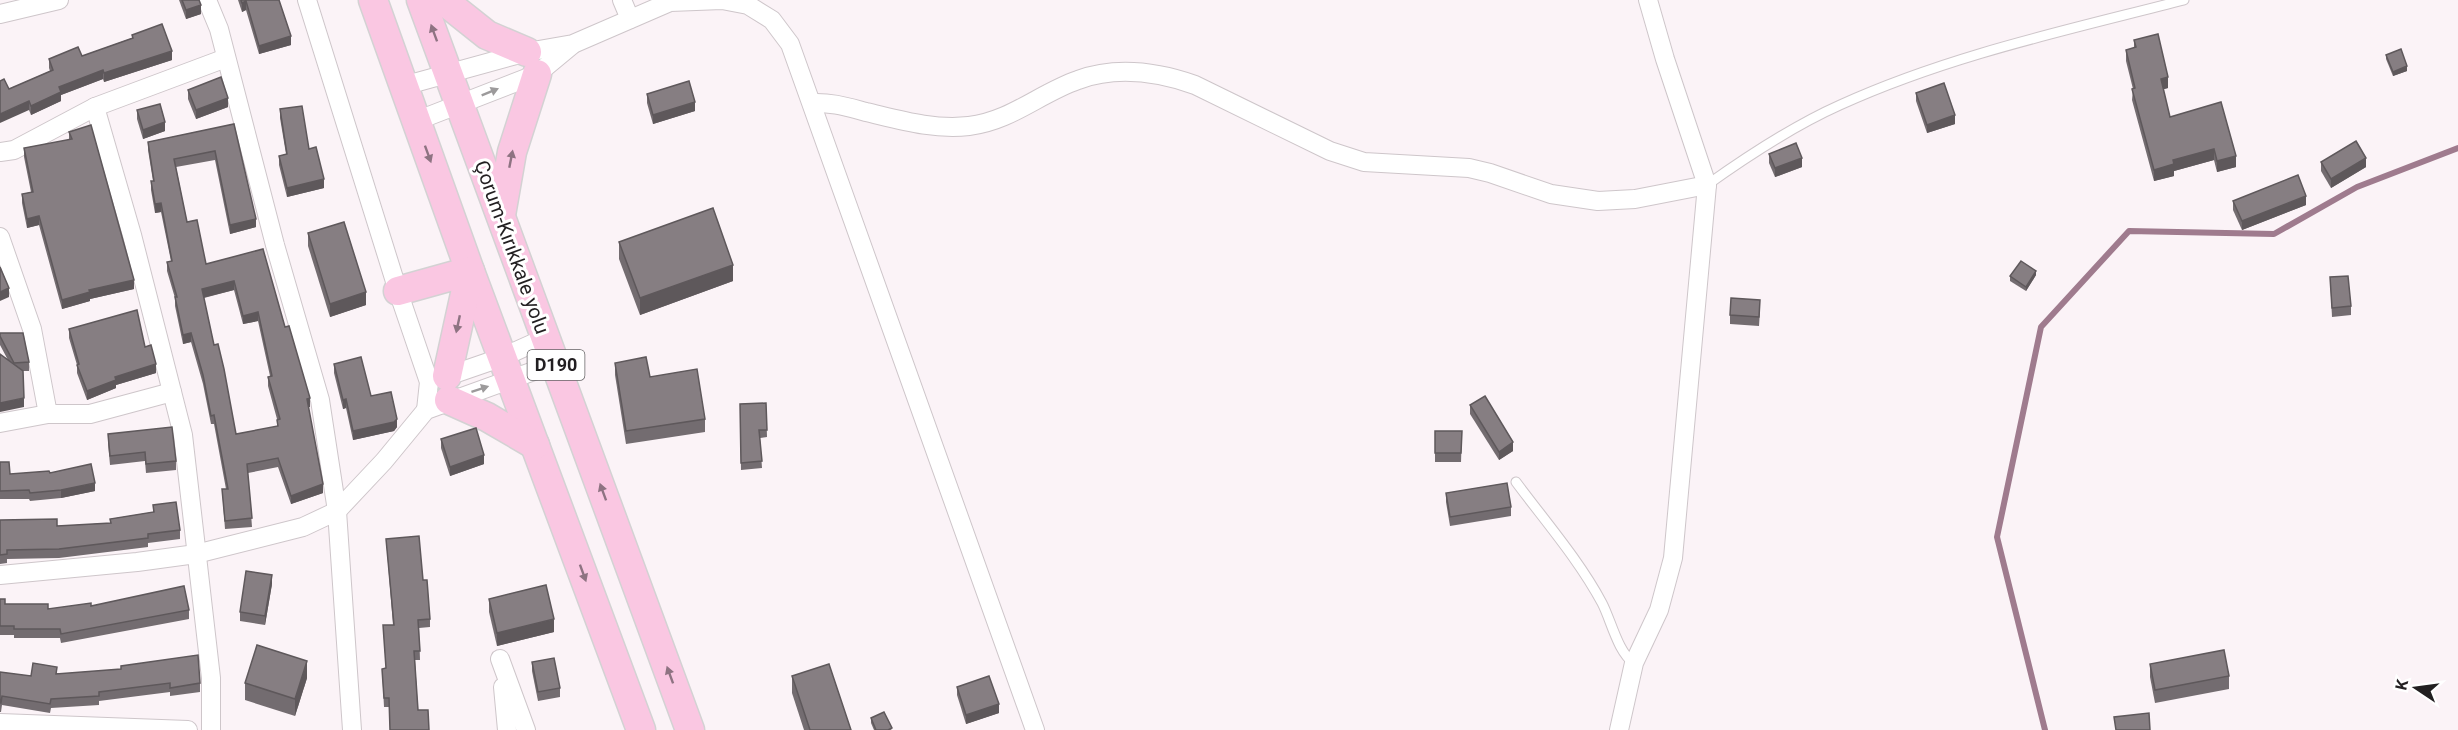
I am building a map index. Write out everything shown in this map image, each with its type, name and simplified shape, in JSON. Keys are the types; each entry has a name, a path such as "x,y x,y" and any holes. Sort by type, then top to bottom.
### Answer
{"highway":[{"name":"D190","path":"373,0 470,271 536,444 640,730"},
{"name":"Çorum-Kırıkkale yolu","path":"421,0 690,730"},
{"path":"443,0 487,35 532,63 500,217"},
{"path":"398,291 470,271"},
{"path":"470,271 438,392 536,444"}],"street":[{"path":"0,14 59,0"},
{"path":"207,0 219,29 275,245 320,400 337,511 352,730"},
{"path":"307,0 398,291 438,392"},
{"path":"622,0 630,20"},
{"path":"416,121 460,105 532,63 670,1 722,0 741,3 760,11 772,20 790,44 812,103 1035,730"},
{"path":"1619,730 1634,663 1659,610 1673,558 1707,184 1665,59 1648,0"},
{"path":"0,152 14,150 95,107 226,58"},
{"path":"403,86 448,73 532,63"},
{"path":"812,103 832,103 925,126 971,126 1016,112 1077,80 1110,73 1144,73 1178,79 1195,85 1330,151 1364,162 1470,168 1551,194 1598,201 1635,199 1707,184"},
{"path":"95,107 132,235 183,435 211,678 211,730"},
{"path":"0,237 32,329 48,414"},
{"path":"507,368 550,351"},
{"path":"0,575 125,564 196,554 303,527 337,511 384,461 438,392 550,351"},
{"path":"0,423 48,414 90,414 172,392"},
{"path":"507,730 500,659 526,730"},
{"path":"0,723 188,730"}],"lane":[{"path":"1707,184 1797,127 1839,105 1882,87 2022,40 2184,0"},
{"path":"1516,482 1590,583 1613,626 1624,655 1634,663"}],"building":[{"path":"182,0 199,0 201,5 186,10"},
{"path":"241,0 279,0 291,36 259,46 246,1 242,3"},
{"path":"162,24 172,51 104,73 103,70 59,87 61,92 31,106 29,101 0,114 0,81 4,79 9,89 53,70 49,59 78,47 82,56 133,38 132,35"},
{"path":"2158,34 2168,77 2161,79 2170,117 2221,102 2236,156 2217,161 2214,149 2173,160 2174,164 2154,170 2132,89 2135,88 2126,50 2136,47 2134,40"},
{"path":"2401,49 2407,66 2393,72 2386,55"},
{"path":"221,77 228,98 196,110 188,90"},
{"path":"689,81 695,102 653,115 647,94"},
{"path":"1944,83 1955,115 1927,125 1916,93"},
{"path":"160,104 165,122 143,130 137,110"},
{"path":"302,106 309,149 316,147 324,179 287,188 279,156 287,154 280,109"},
{"path":"234,124 256,219 230,225 215,151 174,159 187,222 197,220 206,264 263,249 285,327 289,326 310,398 307,399 323,484 291,496 278,458 247,464 252,518 225,521 222,489 228,489 214,415 211,416 203,375 191,333 183,335 175,297 177,297 167,262 172,261 161,203 155,204 148,142","holes":["234,281 243,316 258,312 272,376 268,377 280,419 277,420 278,426 236,434 224,369 218,344 214,345 202,289"]},
{"path":"91,125 134,280 89,290 90,292 62,300 39,216 27,219 22,194 33,192 24,148 72,139 69,132"},
{"path":"2356,141 2366,158 2331,179 2321,162"},
{"path":"1796,143 1802,158 1775,168 1769,154"},
{"path":"2298,175 2306,196 2242,221 2233,201"},
{"path":"713,208 733,265 640,298 619,242"},
{"path":"344,222 366,292 330,304 308,233"},
{"path":"2021,261 2036,271 2026,287 2010,276"},
{"path":"0,267 9,288 0,292"},
{"path":"2348,276 2351,306 2332,308 2330,277"},
{"path":"1731,298 1760,300 1759,317 1730,315"},
{"path":"137,310 145,347 151,345 156,364 115,377 116,380 87,391 77,365 79,364 69,329"},
{"path":"0,333 23,333 29,362 14,363"},
{"path":"0,354 23,371 24,398 0,403"},
{"path":"361,357 371,396 391,392 397,419 394,422 353,431 346,399 343,400 334,364"},
{"path":"646,357 650,377 697,369 705,419 626,431 615,363"},
{"path":"1485,396 1513,442 1499,452 1470,405"},
{"path":"766,403 767,430 759,430 762,461 741,463 740,404"},
{"path":"172,427 176,461 146,464 145,452 110,456 108,434"},
{"path":"476,428 484,455 450,467 441,439"},
{"path":"1435,431 1462,431 1461,453 1435,453"},
{"path":"0,462 9,462 10,474 49,471 50,473 91,464 95,483 30,493 29,490 0,491"},
{"path":"1507,483 1511,507 1450,517 1446,493"},
{"path":"176,502 180,530 148,534 148,538 59,549 7,550 7,554 0,555 0,520 57,519 57,526 111,523 110,519 154,512 153,505"},
{"path":"419,536 423,580 427,580 430,619 418,620 420,651 414,651 418,710 428,710 429,730 390,730 389,698 384,698 382,669 386,668 383,625 394,625 386,539"},
{"path":"246,571 272,575 265,616 240,612"},
{"path":"546,585 554,619 497,633 489,599"},
{"path":"184,586 189,610 61,634 60,629 14,629 14,626 0,626 0,599 5,599 5,604 48,604 48,609 91,603 91,606"},
{"path":"257,645 307,661 295,699 245,683"},
{"path":"2224,650 2229,676 2155,690 2150,664"},
{"path":"198,655 200,683 170,688 170,683 99,692 99,696 51,699 50,704 2,696 0,703 0,672 31,676 33,663 57,667 56,674 121,669 121,666"},
{"path":"554,658 560,688 538,692 532,662"},
{"path":"829,664 851,730 810,730 792,676"},
{"path":"989,676 999,704 966,715 957,687"},
{"path":"884,712 892,728 876,730 871,718"},
{"path":"2149,713 2150,730 2116,730 2114,717"}],"waterway":[{"path":"2045,730 1997,537 2041,327 2129,231 2274,234 2357,187 2458,148"}]}
